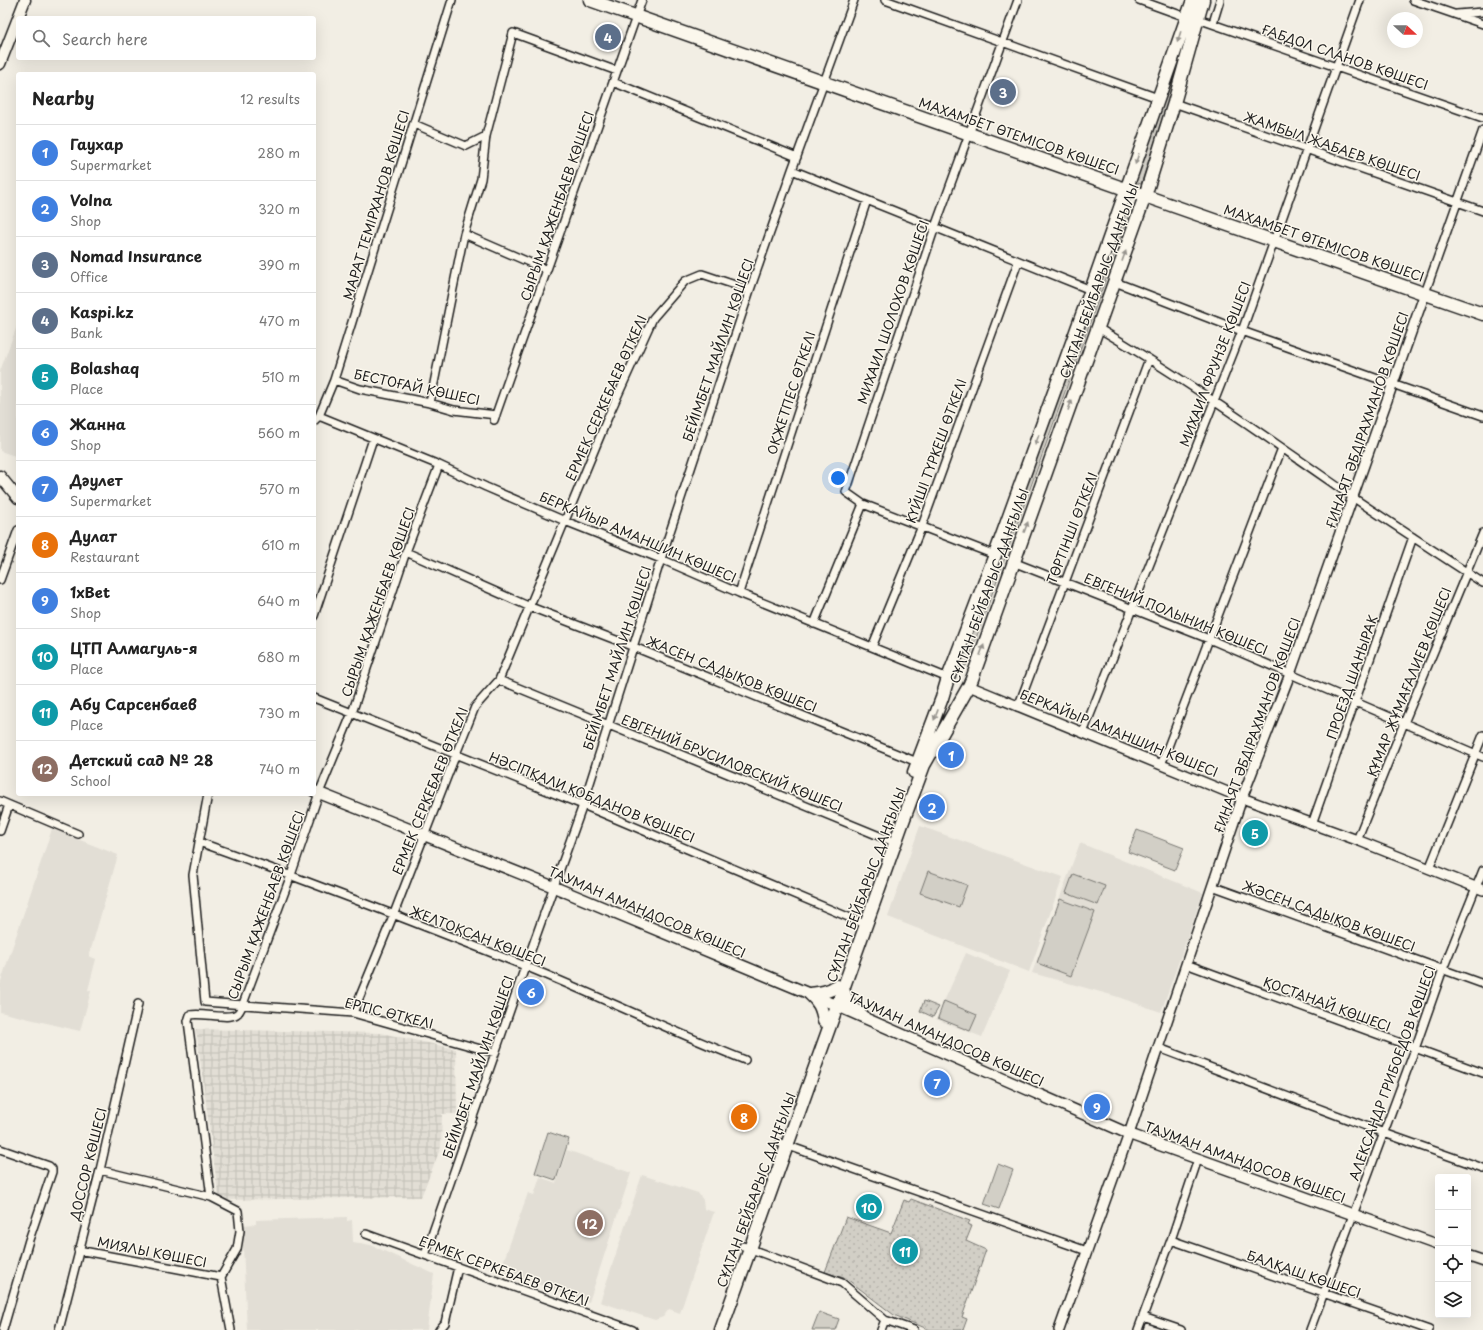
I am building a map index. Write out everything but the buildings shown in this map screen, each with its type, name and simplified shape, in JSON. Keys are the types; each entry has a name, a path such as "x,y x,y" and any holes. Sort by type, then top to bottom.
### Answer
{"main road":[{"path":"19,16 25,0"},
{"name":"МАХАМБЕТ ӨТЕМІСОВ КӨШЕСІ","path":"590,0 1483,314"},
{"name":"СҰЛТАН БЕЙБАРЫС ДАҢҒЫЛЫ","path":"840,987 860,922 889,840 995,555 1091,290 1193,0"},
{"name":"СҰЛТАН БЕЙБАРЫС ДАҢҒЫЛЫ","path":"713,1330 746,1247 827,1022 924,765 969,686 1145,196 1174,103 1203,0"},
{"path":"0,64 16,23"},
{"path":"1,479 16,496"},
{"path":"942,698 950,704 959,704"},
{"name":"ТАУМАН АМАНДОСОВ КӨШЕСІ","path":"317,792 423,836 554,887 863,1016 1129,1134 1435,1244"},
{"path":"810,994 821,993 840,987 850,1006 863,1016"},
{"path":"810,994 818,1002 827,1022 847,1015 863,1016"},
{"name":"СҰЛТАН БЕЙБАРЫС ДАҢҒЫЛЫ","path":"721,1330 746,1247"},
{"path":"1471,1257 1483,1261"}],"street":[{"name":"МАРАТ ТЕМІРХАНОВ КӨШЕСІ","path":"317,419 334,380 452,0"},
{"name":"СЫРЫМ ҚАЖЕНБАЕВ КӨШЕСІ","path":"495,417 642,0"},
{"name":"БЕЙІМБЕТ МАЙЛИН КӨШЕСІ","path":"425,1255 583,805 661,559 750,290 854,0"},
{"path":"885,0 1158,98"},
{"name":"МИХАИЛ ШОЛОХОВ КӨШЕСІ","path":"863,504 846,492 935,227 1018,0"},
{"path":"1139,0 1186,17"},
{"path":"1212,23 1220,0"},
{"name":"МИХАИЛ ФРУНЗЕ КӨШЕСІ","path":"1083,733 1242,330 1360,0"},
{"path":"1413,0 1429,3 1453,14 1483,24"},
{"path":"1453,14 1483,12"},
{"name":"ҒАБДОЛ СЛАНОВ КӨШЕСІ","path":"1198,19 1483,118"},
{"path":"430,403 464,234 481,179 486,136 513,33 617,71"},
{"path":"613,82 797,157"},
{"name":"ЖАМБЫЛ ЖАБАЕВ КӨШЕСІ","path":"1174,103 1483,211"},
{"path":"414,124 466,146 486,136"},
{"name":"ҒИНАЯТ ӘБДІРАХМАНОВ КӨШЕСІ","path":"1059,1330 1129,1134 1242,798 1290,674 1354,497 1483,130"},
{"path":"792,170 1018,262 1091,290"},
{"name":"ОҚЖЕТПЕС ӨТКЕЛІ","path":"739,593 867,200"},
{"path":"464,234 547,270"},
{"name":"КҮЙШІ ТҮРКЕШ ӨТКЕЛІ","path":"872,647 922,526 1018,262"},
{"name":"ЕРМЕК СЕРКЕБАЕВ ӨТКЕЛІ","path":"353,1013 476,707 499,680 528,606 608,417 653,318 685,281 702,274 750,290"},
{"path":"1115,282 1242,330 1483,416"},
{"path":"1098,328 1214,401 1483,583"},
{"name":"ТӨРТІНШІ ӨТКЕЛІ","path":"1018,707 1149,359"},
{"name":"БЕСТОҒАЙ КӨШЕСІ","path":"334,380 360,388 430,403 454,410 495,417"},
{"name":"БЕРКАЙЫР АМАНШИН КӨШЕСІ","path":"317,419 373,438 439,465 565,521 661,559 739,593 948,678"},
{"path":"316,610 373,438"},
{"path":"1161,765 1282,448"},
{"name":"СЫРЫМ ҚАЖЕНБАЕВ КӨШЕСІ","path":"317,792 352,713 406,552 439,465"},
{"path":"814,624 863,504 995,555"},
{"name":"ҚҰМАР ЖҰМАҒАЛИЕВ КӨШЕСІ","path":"1357,840 1483,533"},
{"path":"0,580 16,536"},
{"name":"ПРОЕЗД ШАНЫРАК","path":"1312,824 1414,537"},
{"name":"ЖАСЕН САДЫҚОВ КӨШЕСІ","path":"406,552 528,606 634,647 917,762"},
{"name":"ЕВГЕНИЙ ПОЛЫНИН КӨШЕСІ","path":"1013,562 1209,638 1483,758"},
{"name":"ЕВГЕНИЙ БРУСИЛОВСКИЙ КӨШЕСІ","path":"499,680 889,840"},
{"name":"БЕРКАЙЫР АМАНШИН КӨШЕСІ","path":"969,686 1242,798 1357,840 1479,889"},
{"name":"НӘСІПҚАЛИ ҚОБДАНОВ КӨШЕСІ","path":"316,699 583,805 860,922"},
{"path":"1429,869 1483,735"},
{"path":"199,842 208,796"},
{"name":"СЫРЫМ ҚАЖЕНБАЕВ КӨШЕСІ","path":"211,1196 188,1021 190,1016 196,1014 231,1017 238,1013 243,1004 291,875 316,796"},
{"path":"0,801 78,834"},
{"path":"0,830 9,805"},
{"name":"ЖЕЛТОҚСАН КӨШЕСІ","path":"199,842 291,875 525,967 698,1042 745,1060"},
{"name":"ЕРТІС ӨТКЕЛІ","path":"199,842 193,875 204,1002 353,1013 495,1053"},
{"name":"АЛЕКСАНДР ГРИБОЕДОВ КӨШЕСІ","path":"1310,1330 1415,1049 1443,969 1479,889 1483,870"},
{"name":"ЖӘСЕН САДЫҚОВ КӨШЕСІ","path":"1212,886 1483,984"},
{"name":"ҚОСТАНАЙ КӨШЕСІ","path":"1186,964 1483,1074"},
{"name":"ДОССОР КӨШЕСІ","path":"59,1330 78,1250 100,1170 138,1004"},
{"path":"1158,1048 1384,1133 1483,1168"},
{"path":"783,1144 1086,1251"},
{"path":"0,1149 49,1166 52,1169 29,1240 3,1330"},
{"path":"1138,1330 1171,1240 1198,1159"},
{"path":"100,1170 211,1196 238,1211 240,1220 237,1249 221,1277 231,1330"},
{"name":"ЕРМЕК СЕРКЕБАЕВ ӨТКЕЛІ","path":"366,1234 633,1330"},
{"name":"БАЛҚАШ КӨШЕСІ","path":"1171,1240 1429,1330"},
{"path":"746,1247 842,1283 885,1320 914,1330"},
{"name":"МИЯЛЫ КӨШЕСІ","path":"78,1250 221,1277"},
{"path":"439,1330 445,1323 458,1267"},
{"path":"1143,1317 1181,1330"},
{"path":"882,1330 885,1320"}],"shaded area":[{"path":"1174,64 1180,66 1141,184 1134,182"},
{"path":"1125,204 1132,206 966,666 960,664"},
{"path":"16,328 16,456 0,451 0,371"},
{"path":"920,826 1063,877 1029,972 888,917"},
{"path":"52,829 118,855 89,956 96,959 88,990 91,991 80,1031 0,1012 0,984"},
{"path":"1137,830 1184,848 1175,870 1128,852"},
{"path":"1080,843 1203,893 1161,1012 1115,996 1032,973"},
{"path":"928,871 967,885 959,907 920,893"},
{"path":"1073,874 1105,886 1098,905 1066,893"},
{"path":"1060,899 1095,912 1071,976 1037,963"},
{"path":"966,953 1010,971 982,1037 936,1019"},
{"path":"924,1001 939,1007 933,1017 920,1011"},
{"path":"944,1001 977,1015 970,1031 938,1018"},
{"path":"196,1029 381,1033 456,1049 457,1114 442,1114 441,1147 421,1197 219,1200"},
{"path":"548,1132 569,1139 556,1180 535,1173"},
{"path":"567,1150 631,1173 589,1302 500,1271 528,1193 534,1195 540,1177 556,1183"},
{"path":"998,1164 1013,1170 999,1209 984,1204"},
{"path":"642,1175 698,1193 703,1200 704,1209 714,1212 680,1313 669,1309 663,1317 655,1320 600,1302"},
{"path":"911,1199 970,1221 968,1224 972,1226 966,1241 986,1250 962,1317 967,1319 963,1330 930,1330 894,1315 847,1279 825,1272 846,1217 891,1233 904,1200 909,1202"},
{"path":"347,1217 347,1221 352,1220 353,1242 371,1245 434,1274 427,1330 247,1330 242,1225 256,1224 256,1220"},
{"path":"819,1312 839,1319 835,1330 812,1330"}],"place":[{"name":"Kaspi.kz","path":"608,37"},
{"name":"Nomad Insurance","path":"1003,92"},
{"name":"Гаухар","path":"951,755"},
{"name":"Volna","path":"932,807"},
{"name":"Bolashaq","path":"1255,833"},
{"name":"Жанна","path":"531,992"},
{"name":"Дәулет","path":"937,1083"},
{"name":"1xBet","path":"1097,1107"},
{"name":"Дулат","path":"744,1117"},
{"name":"ЦТП Алмагуль-я","path":"869,1207"},
{"name":"Детский сад № 28","path":"590,1223"},
{"name":"Абу Сарсенбаев","path":"905,1251"}]}
